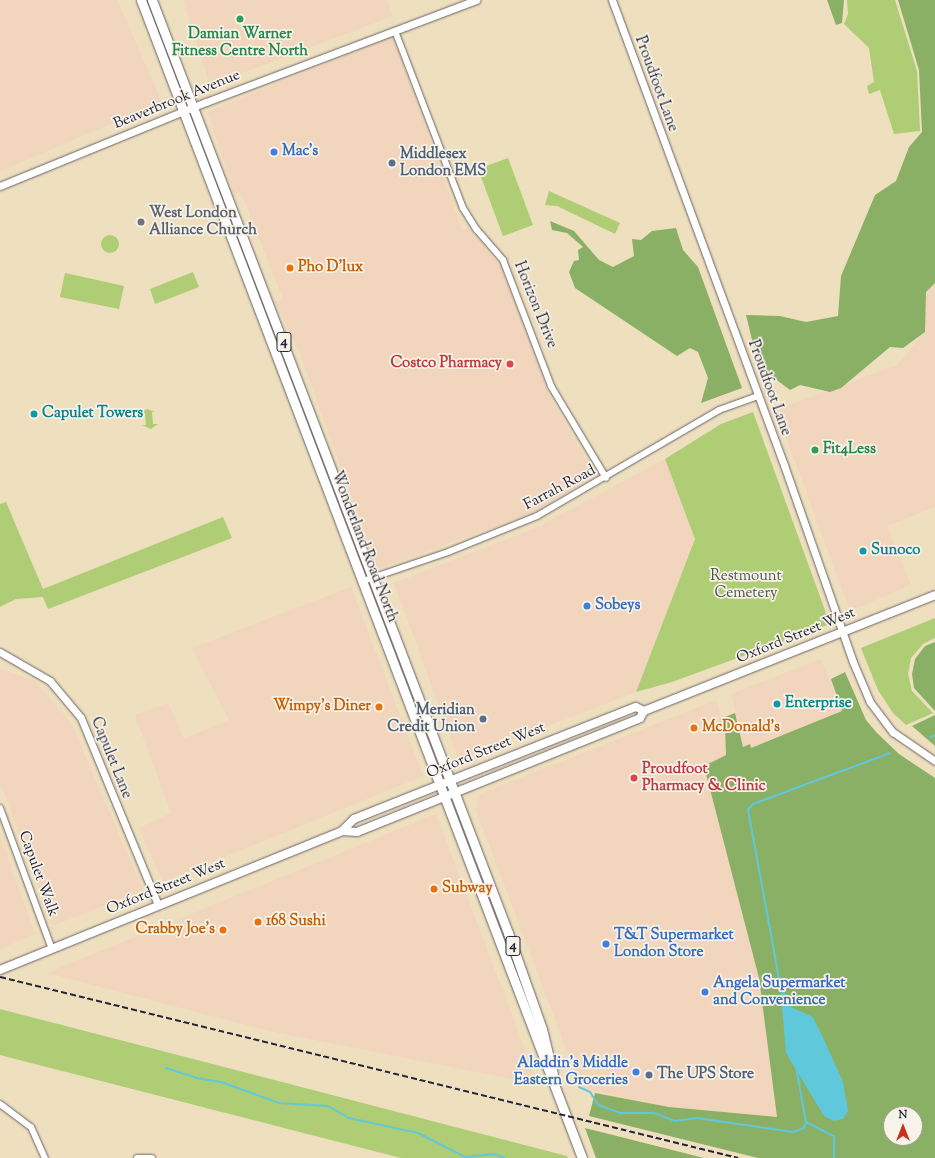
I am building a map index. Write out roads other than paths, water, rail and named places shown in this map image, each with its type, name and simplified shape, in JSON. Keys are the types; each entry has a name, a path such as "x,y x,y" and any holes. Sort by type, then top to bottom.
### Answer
{"main road":[{"name":"Wonderland Road North","path":"141,0 363,581 437,785 582,1158"},
{"name":"Wonderland Road North","path":"152,0 455,792 542,1029 561,1104"},
{"name":"Oxford Street West","path":"342,831 357,832 640,718 644,711 935,595"},
{"name":"Oxford Street West","path":"0,970 342,831 354,819 437,785 636,707 644,711"}],"street":[{"name":"Beaverbrook Avenue","path":"0,186 183,111 476,0"},
{"name":"Proudfoot Lane","path":"612,0 870,702 893,732 935,761"},
{"name":"Horizon Drive","path":"395,31 463,208 477,230 503,260 551,386 606,478"},
{"name":"Farrah Road","path":"363,581 537,516 606,478 719,410 758,396"},
{"name":"Capulet Lane","path":"0,652 50,682 82,718 158,906"},
{"name":"Capulet Walk","path":"0,808 52,949"},
{"path":"0,1104 31,1127 45,1158"},
{"path":"137,1158 152,1158"}],"water":[{"path":"780,982 791,1007 813,1017 824,1040 843,1082 848,1111 843,1119 834,1121 824,1116 786,1053"}],"waterway":[{"path":"931,737 935,735"},
{"path":"780,984 748,810 753,804 890,753"},
{"path":"579,1087 590,1092 598,1105 620,1113 654,1113 675,1121 697,1118 793,1132 804,1128 806,1122 796,1067"},
{"path":"166,1068 196,1078 221,1082 279,1103 328,1106 349,1118 418,1133 465,1157 494,1154 505,1158"},
{"path":"806,1122 834,1136 834,1158"}],"railway":[{"path":"0,977 738,1158"}],"place":[{"name":"Damian Warner Fitness Centre North","path":"240,19"},
{"name":"Mac's","path":"274,152"},
{"name":"Middlesex London EMS","path":"392,163"},
{"name":"West London Alliance Church","path":"141,222"},
{"name":"Pho D'lux","path":"290,268"},
{"name":"Costco Pharmacy","path":"510,364"},
{"name":"Capulet Towers","path":"34,414"},
{"name":"Fit4Less","path":"815,450"},
{"name":"Sunoco","path":"863,551"},
{"name":"Sobeys","path":"587,606"},
{"name":"Enterprise","path":"777,704"},
{"name":"Wimpy's Diner","path":"379,707"},
{"name":"Meridian Credit Union","path":"483,719"},
{"name":"McDonald's","path":"694,728"},
{"name":"Proudfoot Pharmacy & Clinic","path":"634,778"},
{"name":"Subway","path":"434,889"},
{"name":"168 Sushi","path":"258,922"},
{"name":"Crabby Joe's","path":"223,930"},
{"name":"T&T Supermarket London Store","path":"606,944"},
{"name":"Angela Supermarket and Convenience","path":"705,992"},
{"name":"Aladdin's Middle Eastern Groceries","path":"636,1072"},
{"name":"The UPS Store","path":"649,1075"}],"park label":[{"name":"Restmount Cemetery","path":"746,584"}]}
